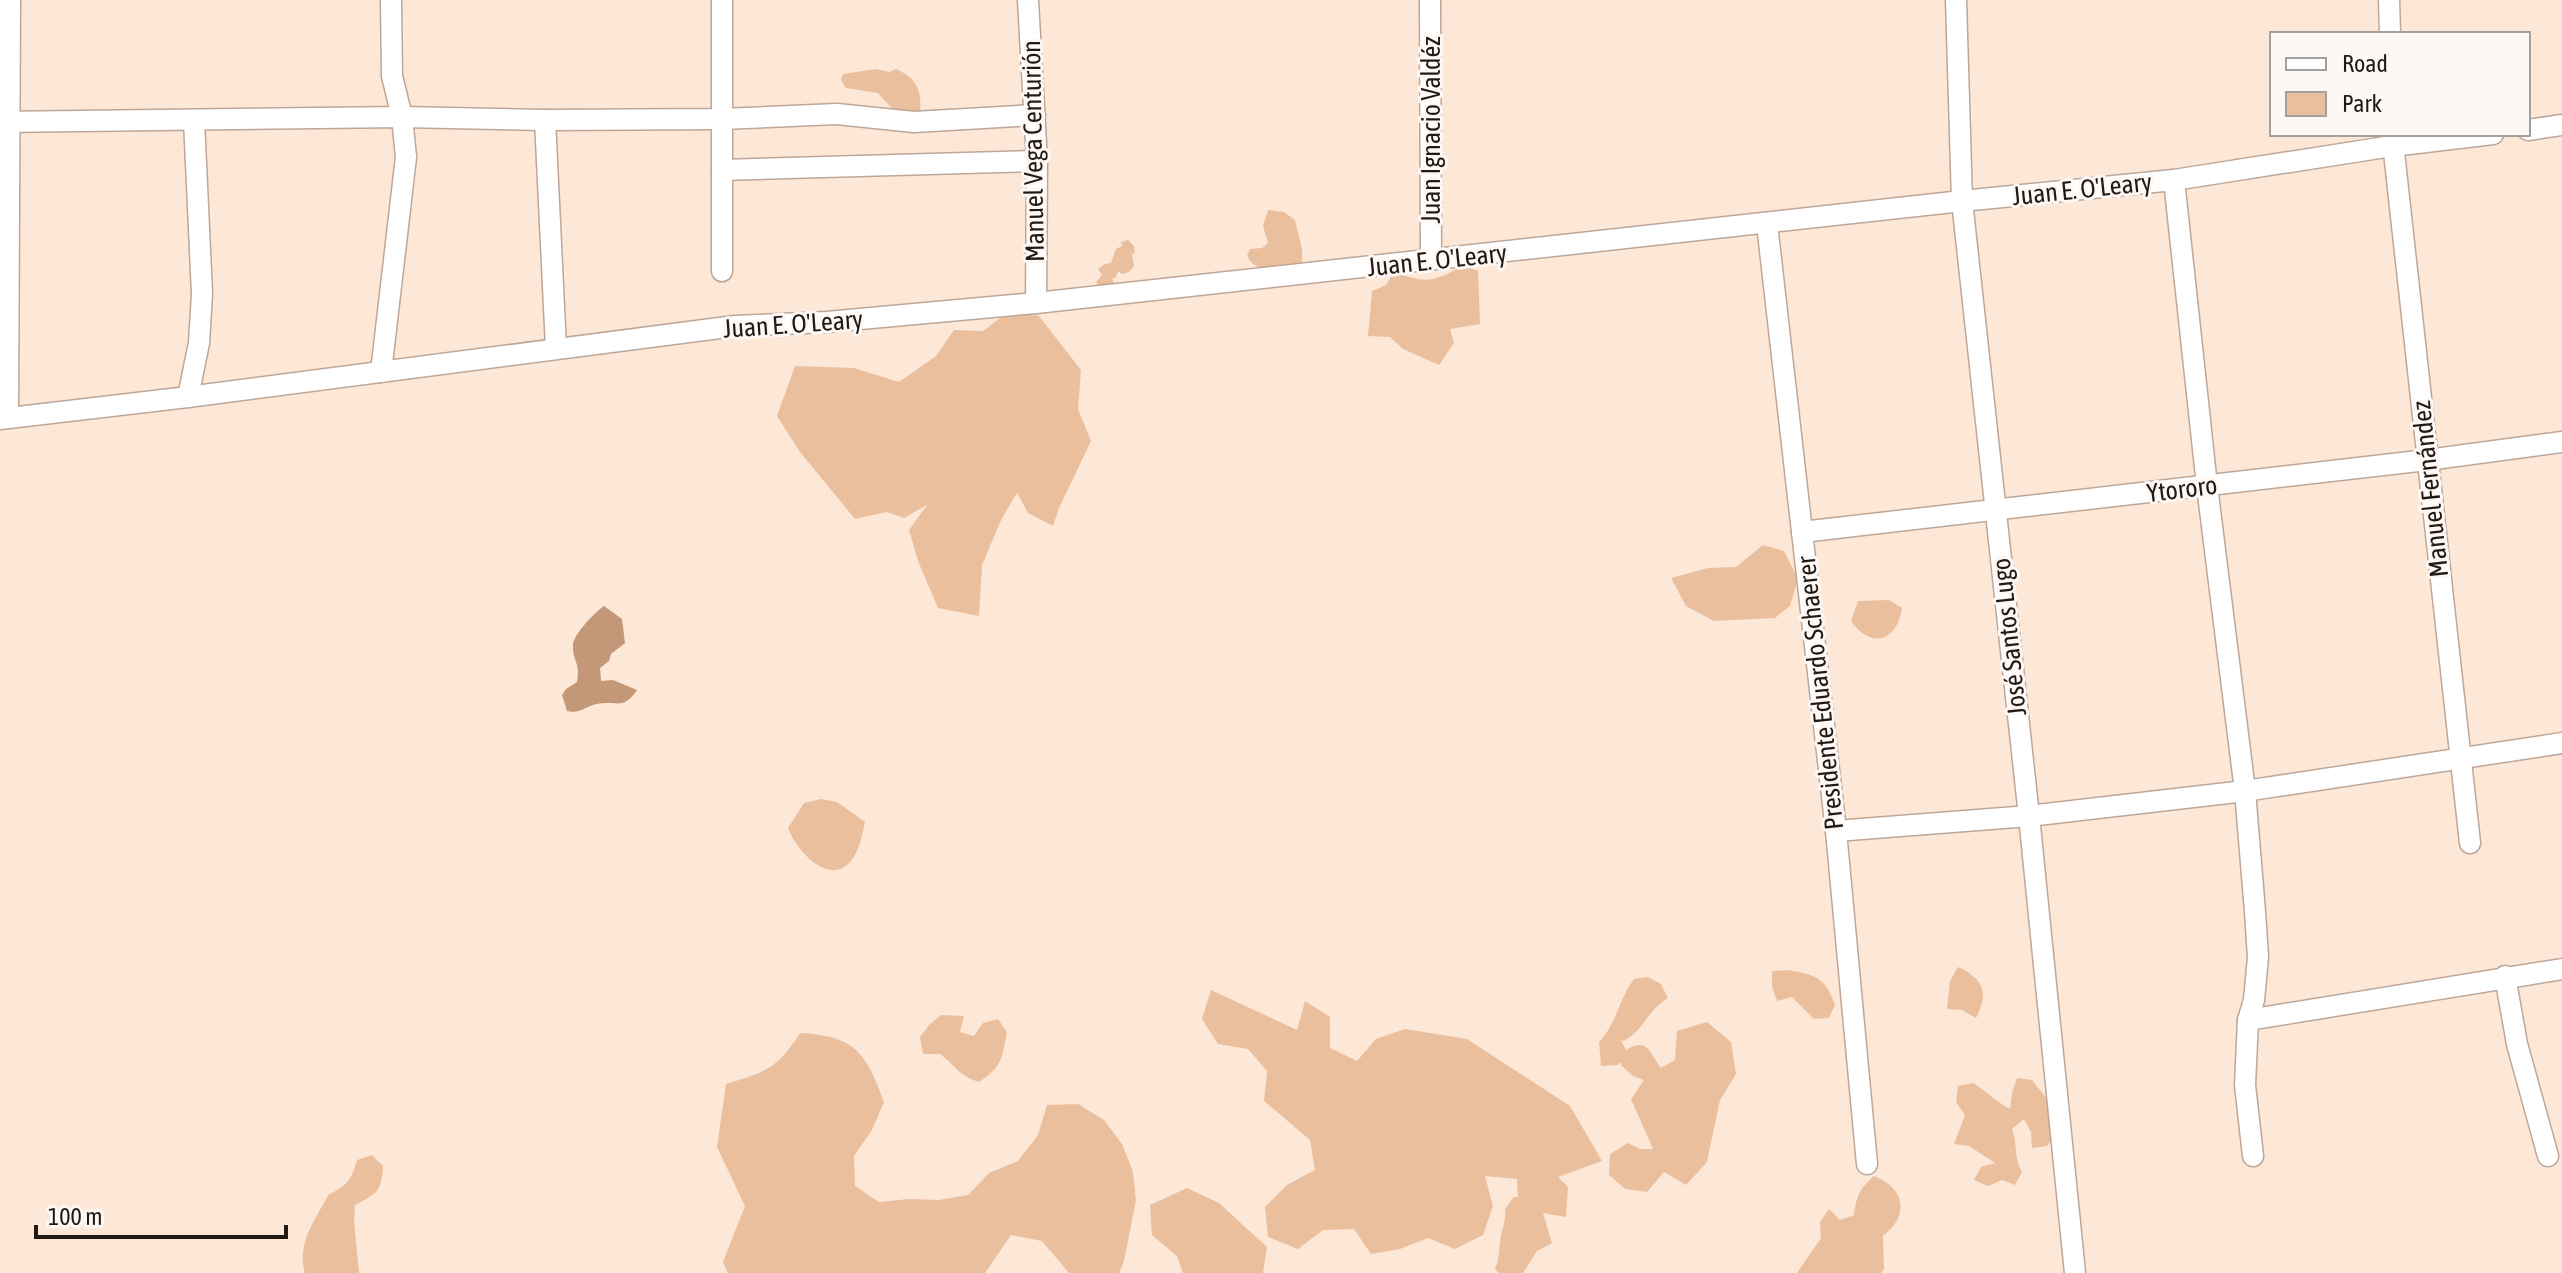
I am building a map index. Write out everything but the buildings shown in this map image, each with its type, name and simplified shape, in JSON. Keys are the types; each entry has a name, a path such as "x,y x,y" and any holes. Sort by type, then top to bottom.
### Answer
{"street":[{"path":"4,419 5,122 10,0"},
{"path":"381,372 406,157 402,117 392,76 391,0"},
{"path":"722,0 722,271"},
{"name":"Manuel Vega Centurión","path":"1028,0 1037,161 1036,303"},
{"name":"Juan Ignacio Valdéz","path":"1430,0 1431,260"},
{"name":"José Santos Lugo","path":"1956,0 1962,201 2075,1273"},
{"path":"2389,0 2390,32"},
{"path":"5,122 402,117 722,119 837,114 914,122 1035,115"},
{"path":"188,397 199,343 202,294 194,120"},
{"path":"545,120 556,348"},
{"path":"2530,130 2562,125"},
{"name":"Juan E. O'Leary","path":"4,419 735,326 827,322 1036,303 2174,180 2392,140 2459,136"},
{"name":"Manuel Fernández","path":"2392,140 2470,843"},
{"path":"722,170 1037,161"},
{"path":"2174,180 2207,486 2245,791 2258,957 2254,1000 2248,1020 2245,1085 2253,1156"},
{"name":"Presidente Eduardo Schaerer","path":"1767,224 1836,831 1867,1164"},
{"name":"Ytororo","path":"1802,532 2562,442"},
{"path":"1836,831 2029,816 2245,791 2562,743"},
{"path":"2248,1020 2562,969"},
{"path":"2505,976 2517,1044 2548,1156"}],"green space":[{"path":"876,69 889,72 896,69 910,77 919,94 920,116 895,112 878,93 846,88 841,80 843,74"},
{"path":"1268,210 1284,212 1295,220 1302,264 1264,269 1252,263 1247,256 1250,249 1262,248 1268,243 1263,226"},
{"path":"1128,240 1134,246 1134,266 1129,272 1122,274 1118,271 1112,279 1116,287 1099,287 1096,282 1102,275 1098,269 1111,263 1116,249 1122,246 1121,242"},
{"path":"1464,265 1478,271 1480,324 1450,329 1454,343 1439,365 1403,349 1390,337 1368,336 1372,291 1386,285 1394,272 1423,280 1445,275"},
{"path":"1008,312 1039,316 1081,370 1078,409 1091,441 1053,526 1028,513 1017,493 1002,518 982,565 979,616 938,608 909,530 927,505 904,518 887,512 855,519 800,452 777,416 795,366 854,368 899,382 936,356 954,330 983,331"},
{"path":"1763,545 1784,551 1798,579 1790,606 1775,618 1714,621 1686,606 1671,578 1708,568 1736,567"},
{"path":"1889,600 1902,608 1895,628 1882,638 1867,636 1851,621 1858,601"},
{"path":"821,799 837,802 865,822 855,854 840,869 831,870 813,862 797,845 788,828 804,803"},
{"path":"1958,967 1974,977 1982,988 1982,1001 1976,1018 1962,1010 1947,1009 1950,981"},
{"path":"1788,970 1813,976 1823,983 1835,1005 1829,1018 1814,1019 1792,997 1777,1001 1772,987 1772,971"},
{"path":"1648,977 1661,984 1668,998 1655,1008 1637,1031 1621,1040 1626,1050 1639,1045 1648,1048 1661,1068 1675,1060 1677,1031 1707,1022 1731,1042 1736,1074 1720,1100 1707,1162 1686,1185 1664,1172 1647,1192 1625,1189 1609,1175 1610,1154 1628,1143 1640,1149 1653,1149 1631,1099 1644,1080 1633,1076 1621,1062 1601,1066 1599,1042 1610,1028 1634,979"},
{"path":"1211,990 1297,1030 1305,1001 1330,1017 1330,1048 1357,1061 1376,1039 1405,1029 1467,1039 1570,1106 1602,1161 1558,1177 1568,1187 1566,1217 1543,1213 1552,1243 1537,1251 1523,1273 1499,1273 1495,1269 1505,1209 1514,1197 1518,1197 1517,1179 1485,1176 1493,1206 1483,1235 1455,1249 1428,1238 1400,1249 1371,1254 1354,1229 1323,1230 1298,1249 1268,1237 1265,1207 1287,1185 1315,1170 1310,1140 1264,1101 1267,1071 1248,1049 1218,1044 1202,1019"},
{"path":"941,1015 964,1016 960,1032 974,1036 983,1023 998,1019 1007,1032 1000,1061 979,1082 962,1074 940,1054 923,1054 920,1037"},
{"path":"800,1033 846,1043 856,1050 871,1071 884,1102 872,1130 854,1156 855,1186 879,1202 939,1200 968,1195 989,1173 1018,1161 1038,1135 1047,1105 1078,1104 1104,1120 1122,1144 1133,1172 1136,1200 1119,1273 1069,1273 1042,1241 1011,1235 985,1273 728,1273 723,1262 745,1206 717,1147 726,1084 769,1068"},
{"path":"2017,1078 2032,1080 2051,1104 2057,1133 2047,1146 2032,1148 2031,1132 2024,1119 2012,1129 2022,1172 2015,1185 2002,1180 1988,1186 1974,1180 1981,1167 1995,1163 1969,1146 1954,1144 1965,1115 1956,1102 1958,1086 1973,1083 2010,1109"},
{"path":"372,1155 383,1166 379,1187 355,1205 359,1273 305,1273 305,1242 318,1212 329,1194 348,1181 357,1160"},
{"path":"1874,1176 1892,1187 1900,1203 1897,1219 1883,1236 1884,1269 1881,1273 1797,1273 1821,1238 1820,1222 1829,1209 1840,1220 1854,1215 1860,1193"},
{"path":"1187,1188 1219,1203 1267,1247 1263,1273 1183,1273 1177,1256 1152,1235 1150,1205"}],"shaded area":[{"path":"604,606 622,619 625,643 600,668 601,681 613,680 637,690 623,703 597,704 579,711 567,711 562,695 577,682 578,676 574,641 585,624"}]}
